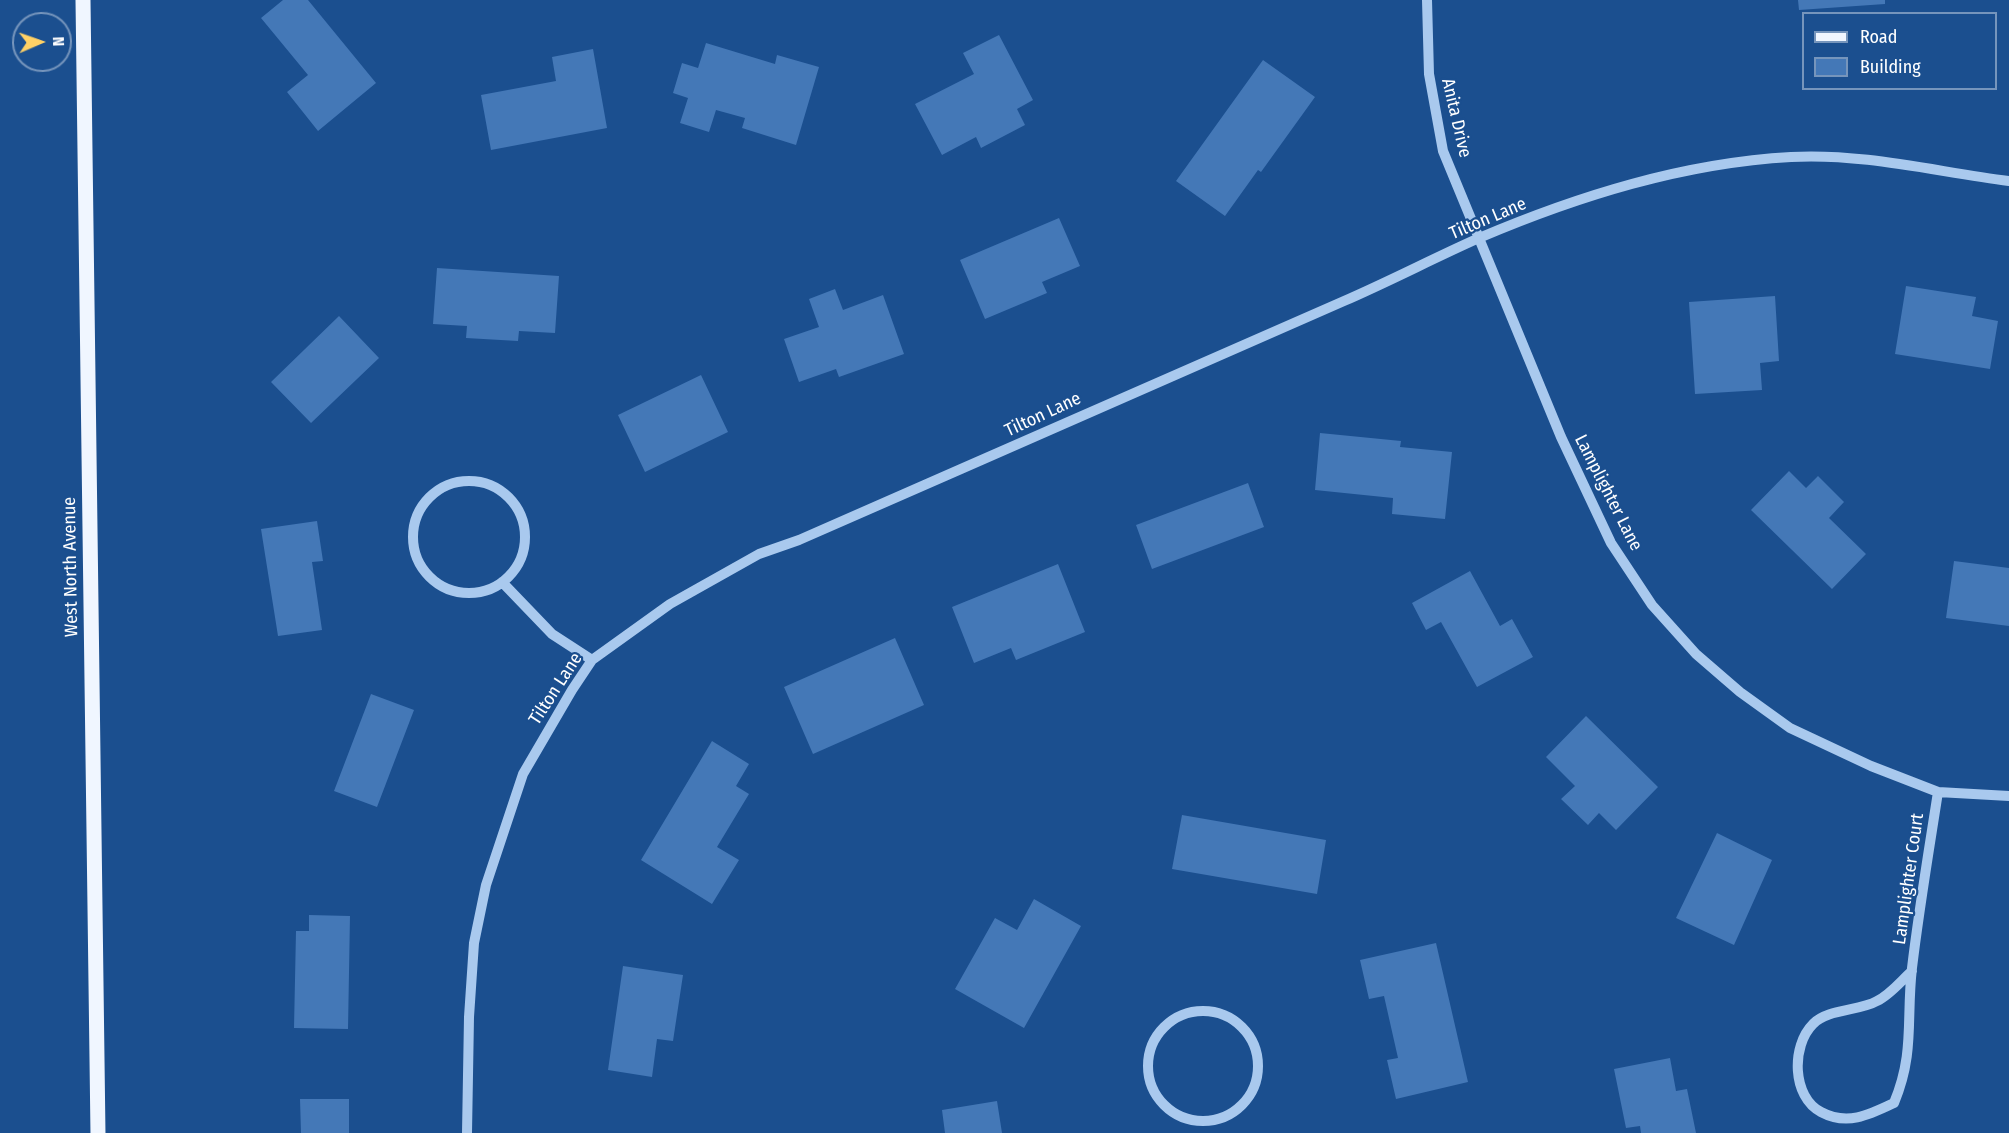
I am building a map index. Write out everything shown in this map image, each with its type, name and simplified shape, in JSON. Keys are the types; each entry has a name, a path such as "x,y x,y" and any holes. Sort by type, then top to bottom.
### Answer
{"main road":[{"name":"West North Avenue","path":"83,0 98,1133"}],"street":[{"name":"Anita Drive","path":"1427,0 1429,74 1443,151 1478,239"},
{"name":"Tilton Lane","path":"467,1133 469,1017 474,943 486,885 523,774 592,660 670,604 759,554 799,540 1048,433 1123,396 1396,279 1478,239 1574,201 1687,170 1792,157 1845,157 2009,181"},
{"name":"Lamplighter Lane","path":"1478,239 1561,437 1611,543 1652,605 1696,654 1740,692 1790,728 1871,766 1938,792 2009,796"},
{"path":"459,481 477,481 495,487 510,499 520,515 524,533 523,552 514,569 502,582 486,590 467,593 450,590 434,581 422,567 414,550 413,532 417,514 427,499 441,488 459,481"},
{"path":"502,582 552,634 592,660"},
{"name":"Lamplighter Court","path":"1912,971 1877,1002 1844,1010 1813,1023 1799,1048 1798,1067 1798,1077 1810,1106 1834,1119 1864,1118 1894,1103 1906,1067 1910,1036 1912,971 1938,792"},
{"path":"1195,1010 1213,1010 1231,1017 1246,1030 1255,1047 1259,1066 1256,1085 1246,1102 1231,1114 1213,1121 1195,1121 1171,1111 1153,1091 1148,1074 1148,1057 1154,1040 1164,1025 1178,1015 1195,1010"},
{"path":"1213,1121 1214,1133"}],"building":[{"path":"283,0 308,0 376,83 318,131 287,92 308,75 261,18"},
{"path":"1798,0 1885,0 1885,4 1799,10"},
{"path":"999,35 1033,100 1017,109 1025,125 981,148 976,137 942,155 915,104 974,74 963,53"},
{"path":"706,43 775,64 777,55 819,67 796,145 742,128 745,118 716,110 709,132 680,123 688,98 673,93 682,63 698,68"},
{"path":"593,49 607,128 491,150 481,95 556,81 552,57"},
{"path":"1263,60 1315,97 1261,172 1258,170 1225,216 1176,181"},
{"path":"1059,218 1080,266 1042,282 1047,293 985,319 960,260"},
{"path":"437,268 559,276 555,333 519,331 518,341 466,338 467,326 433,324"},
{"path":"1906,286 1976,297 1972,316 1998,321 1990,369 1895,354"},
{"path":"835,289 843,310 883,295 904,354 839,377 836,369 799,382 784,339 819,327 809,299"},
{"path":"1775,296 1779,361 1760,363 1762,390 1695,394 1689,302"},
{"path":"339,316 379,358 311,423 271,382"},
{"path":"701,375 728,432 645,472 618,415"},
{"path":"1320,433 1401,441 1400,447 1452,452 1445,519 1392,514 1393,498 1315,490"},
{"path":"1789,471 1806,488 1818,476 1844,502 1829,518 1866,554 1832,589 1751,510"},
{"path":"1248,483 1264,527 1152,569 1136,525"},
{"path":"317,521 323,561 312,562 322,630 278,636 261,529"},
{"path":"1954,561 2009,568 2009,626 1946,618"},
{"path":"1058,564 1085,632 1016,660 1011,648 974,663 952,607"},
{"path":"1470,571 1500,626 1512,619 1533,657 1477,687 1441,622 1426,630 1412,603"},
{"path":"895,638 924,705 813,754 784,687"},
{"path":"371,694 414,710 377,807 334,791"},
{"path":"1586,716 1658,787 1616,830 1599,813 1588,825 1561,799 1575,786 1546,757"},
{"path":"712,741 749,764 736,786 749,794 717,847 739,860 712,904 641,860"},
{"path":"1182,815 1326,840 1317,894 1172,869"},
{"path":"1717,833 1772,860 1734,945 1676,918"},
{"path":"1034,899 1081,926 1024,1028 955,989 995,918 1017,930"},
{"path":"309,915 350,916 348,1029 294,1028 296,931 309,931"},
{"path":"1436,943 1468,1082 1396,1099 1387,1060 1398,1058 1384,996 1369,999 1360,960"},
{"path":"623,966 683,975 673,1041 657,1039 652,1077 608,1070"},
{"path":"1670,1058 1676,1091 1687,1089 1696,1133 1641,1133 1640,1126 1626,1128 1614,1069"},
{"path":"300,1099 349,1099 349,1133 301,1133"},
{"path":"997,1101 1002,1133 945,1133 942,1110"}]}
